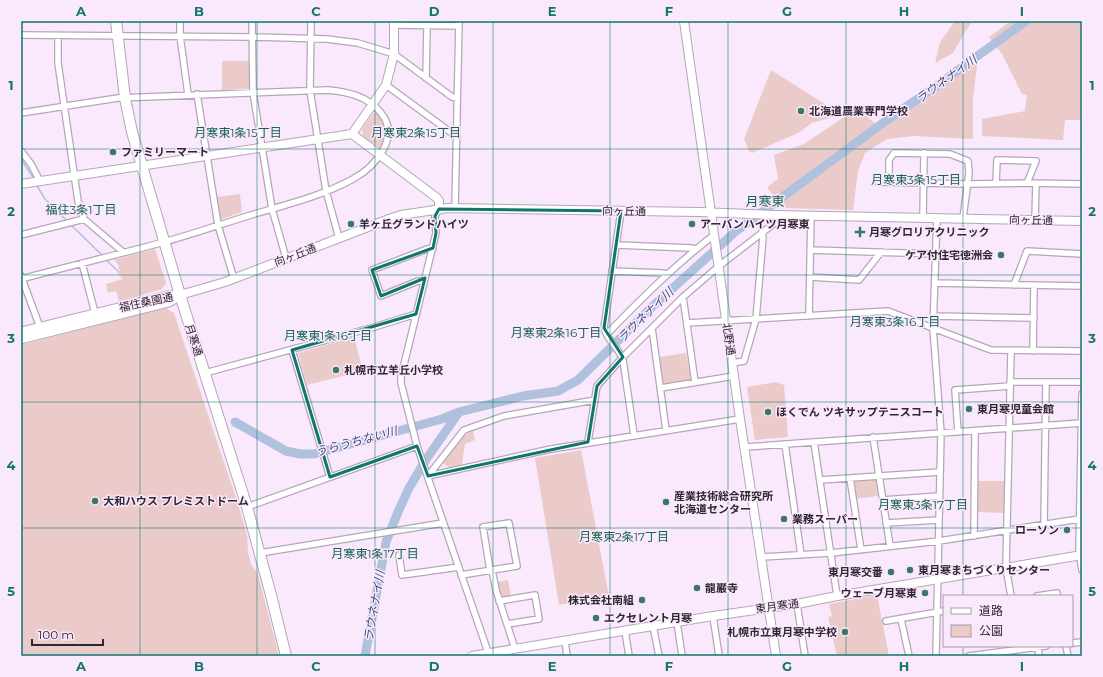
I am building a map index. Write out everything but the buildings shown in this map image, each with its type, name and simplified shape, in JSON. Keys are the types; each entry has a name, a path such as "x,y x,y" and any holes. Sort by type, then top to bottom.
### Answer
{"highway":[{"name":"月寒通","path":"116,21 125,98 132,132 180,295 247,507 286,656"}],"main road":[{"name":"福住桑園通","path":"21,339 41,330 95,313 167,296 180,295"},
{"name":"福住桑園通","path":"21,332 41,330 169,302 180,295"}],"street":[{"path":"180,21 180,36 188,94"},
{"path":"252,21 251,37 253,92 272,209 286,258"},
{"path":"311,21 310,90 326,191 339,238"},
{"name":"北野通","path":"684,21 740,419 776,656"},
{"path":"352,134 386,85 394,54 394,23 427,26 459,24 456,208"},
{"path":"426,78 427,26"},
{"path":"21,35 251,37 327,39 358,43 394,54 452,97 457,98"},
{"path":"58,36 58,63 78,201 84,219 123,252"},
{"path":"386,85 457,137"},
{"path":"21,113 125,98 188,94 328,90 346,92 359,96 373,104 384,116 388,126 388,140 386,146 368,167 354,178 326,191 165,242 21,278 41,330"},
{"path":"197,94 218,225 234,278"},
{"path":"21,184 352,134 437,198 439,201 439,210 435,216 436,233 433,248 401,377 411,424 420,456 489,655"},
{"path":"21,151 31,164 36,181"},
{"path":"889,182 889,160 894,152 950,154 968,161 969,173 963,218"},
{"path":"923,218 924,153"},
{"path":"996,184 997,160 1036,161 1027,183"},
{"path":"878,182 1082,184"},
{"path":"1035,220 1036,183"},
{"name":"向ヶ丘通","path":"180,295 234,278 401,215 456,208 1082,220"},
{"path":"621,211 604,328 622,357 634,435"},
{"path":"588,442 597,386 622,357 683,297 718,265 762,232 781,215"},
{"path":"808,316 811,215"},
{"path":"936,656 941,433 933,328 937,218"},
{"path":"21,236 84,219"},
{"path":"733,364 744,361 756,319 763,237 762,232"},
{"path":"607,334 667,274 696,249 714,237"},
{"path":"616,245 696,249"},
{"path":"424,282 418,281 381,296 372,270 427,248 433,248"},
{"path":"810,250 935,254"},
{"path":"1014,285 1027,251 1082,254"},
{"path":"810,277 858,280 880,252"},
{"path":"82,263 95,313"},
{"path":"612,271 662,272 667,274"},
{"path":"935,283 1082,286"},
{"path":"1033,350 1034,286"},
{"path":"683,297 696,382"},
{"path":"687,323 888,311 991,350 1082,351"},
{"path":"205,373 292,350 416,314"},
{"path":"934,316 1034,318"},
{"path":"652,328 666,430"},
{"path":"292,350 330,477"},
{"path":"1011,351 1006,568 1011,595"},
{"path":"661,388 734,376"},
{"path":"1044,524 1046,382"},
{"path":"958,432 955,390 1010,384 1082,382"},
{"path":"1082,394 1080,521 1082,570"},
{"path":"428,476 464,430 504,416 595,400"},
{"path":"428,476 588,442 740,419"},
{"path":"745,446 1082,423"},
{"path":"974,536 975,431"},
{"path":"873,437 890,546"},
{"path":"814,442 837,596"},
{"path":"785,444 801,554"},
{"path":"247,507 417,446"},
{"path":"820,480 940,472"},
{"path":"850,478 861,550"},
{"path":"883,500 940,496"},
{"path":"886,523 939,520"},
{"path":"761,558 831,553 939,541 1044,524 1080,521"},
{"path":"260,553 443,523"},
{"path":"461,575 491,570 517,566 509,523 483,527 491,570 496,590 516,649"},
{"path":"399,554 402,575 459,567"},
{"name":"東月寒通","path":"472,656 489,655 516,649 713,616 797,604 1081,555"},
{"path":"1044,595 1057,593 1057,595"},
{"path":"499,601 535,595 539,619 507,624"},
{"path":"797,604 805,656"},
{"path":"886,621 943,611"},
{"path":"713,616 719,656"},
{"path":"901,619 909,656"},
{"path":"677,622 682,656"},
{"path":"653,626 659,656"},
{"path":"625,631 629,656"},
{"path":"565,641 567,656"},
{"path":"969,656 1007,648 1038,647 1039,656"}],"highlighted area":[{"path":"439,209 621,211 604,328 623,357 597,386 588,442 428,476 417,446 330,477 292,350 416,314 425,278 381,296 372,270 433,248 436,233 435,216"}],"green space":[{"path":"955,21 972,21 953,53 935,63 940,42"},
{"path":"1011,21 1082,21 1082,120 1065,120 1063,140 982,136 982,119 1025,111 1027,95 1022,94 1002,54 989,37"},
{"path":"979,49 973,98 973,139 914,136 887,139 865,153 858,171 853,210 786,208 775,198 767,187 778,179 774,155 804,144 856,109 878,125"},
{"path":"222,61 249,61 250,89 222,90"},
{"path":"771,70 836,111 837,116 812,123 798,133 752,153 749,151 744,139"},
{"path":"374,113 378,113 383,121 384,137 382,146 379,147 363,136 362,129"},
{"path":"240,194 242,212 222,219 219,217 216,197"},
{"path":"155,249 166,283 162,289 119,302 116,291 108,293 106,284 123,279 117,273 120,270 118,268 119,266 113,258 118,259"},
{"path":"166,308 174,313 238,504 247,535 248,552 251,564 258,574 279,656 21,656 21,345"},
{"path":"354,337 363,371 307,385 298,353"},
{"path":"686,353 691,379 690,381 664,386 662,384 659,357"},
{"name":"ほくでん ツキサップテニスコート","path":"776,382 784,385 788,437 755,440 747,387"},
{"path":"473,431 475,440 465,444 462,464 450,468 442,462 459,440"},
{"path":"581,450 609,596 559,605 535,458"},
{"path":"853,479 876,479 878,496 855,499"},
{"path":"977,481 1004,481 1004,513 977,512"},
{"path":"508,580 511,597 502,599 497,582"},
{"name":"札幌市立東月寒中学校","path":"877,595 889,656 837,656 828,617 832,616 829,604"}],"waterway":[{"name":"ラウネナイ川","path":"235,422 286,451 300,454 314,454 442,419 459,412 523,396 558,391 578,380 653,306 735,232 887,120 1026,21"},
{"name":"うらうちない川","path":"21,159 34,179"},
{"name":"うらうちない川","path":"36,184 45,199 67,221"},
{"name":"うらうちない川","path":"71,225 103,256"},
{"name":"うらうちない川","path":"105,259 118,271"},
{"name":"ラウネナイ川","path":"365,656 386,542 409,488 425,461 459,412"}],"place":[{"name":"北海道農業専門学校","path":"801,111"},
{"name":"ファミリーマート","path":"113,152"},
{"name":"羊ヶ丘グランドハイツ","path":"351,224"},
{"name":"アーバンハイツ月寒東","path":"692,224"},
{"name":"月寒グロリアクリニック","path":"860,232"},
{"name":"ケア付住宅徳洲会","path":"1001,255"},
{"name":"札幌市立羊丘小学校","path":"336,370"},
{"name":"東月寒児童会館","path":"969,409"},
{"name":"ほくでん ツキサップテニスコート","path":"768,412"},
{"name":"大和ハウス プレミストドーム","path":"95,501"},
{"name":"産業技術総合研究所 北海道センター","path":"666,502"},
{"name":"業務スーパー","path":"784,519"},
{"name":"ローソン","path":"1067,530"},
{"name":"東月寒まちづくりセンター","path":"910,570"},
{"name":"東月寒交番","path":"891,572"},
{"name":"龍巌寺","path":"697,588"},
{"name":"ウェーブ月寒東","path":"925,593"},
{"name":"株式会社南組","path":"642,600"},
{"name":"エクセレント月寒","path":"596,618"},
{"name":"札幌市立東月寒中学校","path":"845,632"}],"district":[{"name":"月寒東1条15丁目","path":"238,132"},
{"name":"月寒東2条15丁目","path":"416,132"},
{"name":"月寒東3条15丁目","path":"916,179"},
{"name":"月寒東","path":"765,201"},
{"name":"福住3条1丁目","path":"81,209"},
{"name":"月寒東3条16丁目","path":"895,321"},
{"name":"月寒東2条16丁目","path":"556,332"},
{"name":"月寒東1条16丁目","path":"328,335"},
{"name":"月寒東3条17丁目","path":"923,504"},
{"name":"月寒東2条17丁目","path":"624,536"},
{"name":"月寒東1条17丁目","path":"375,553"}]}
